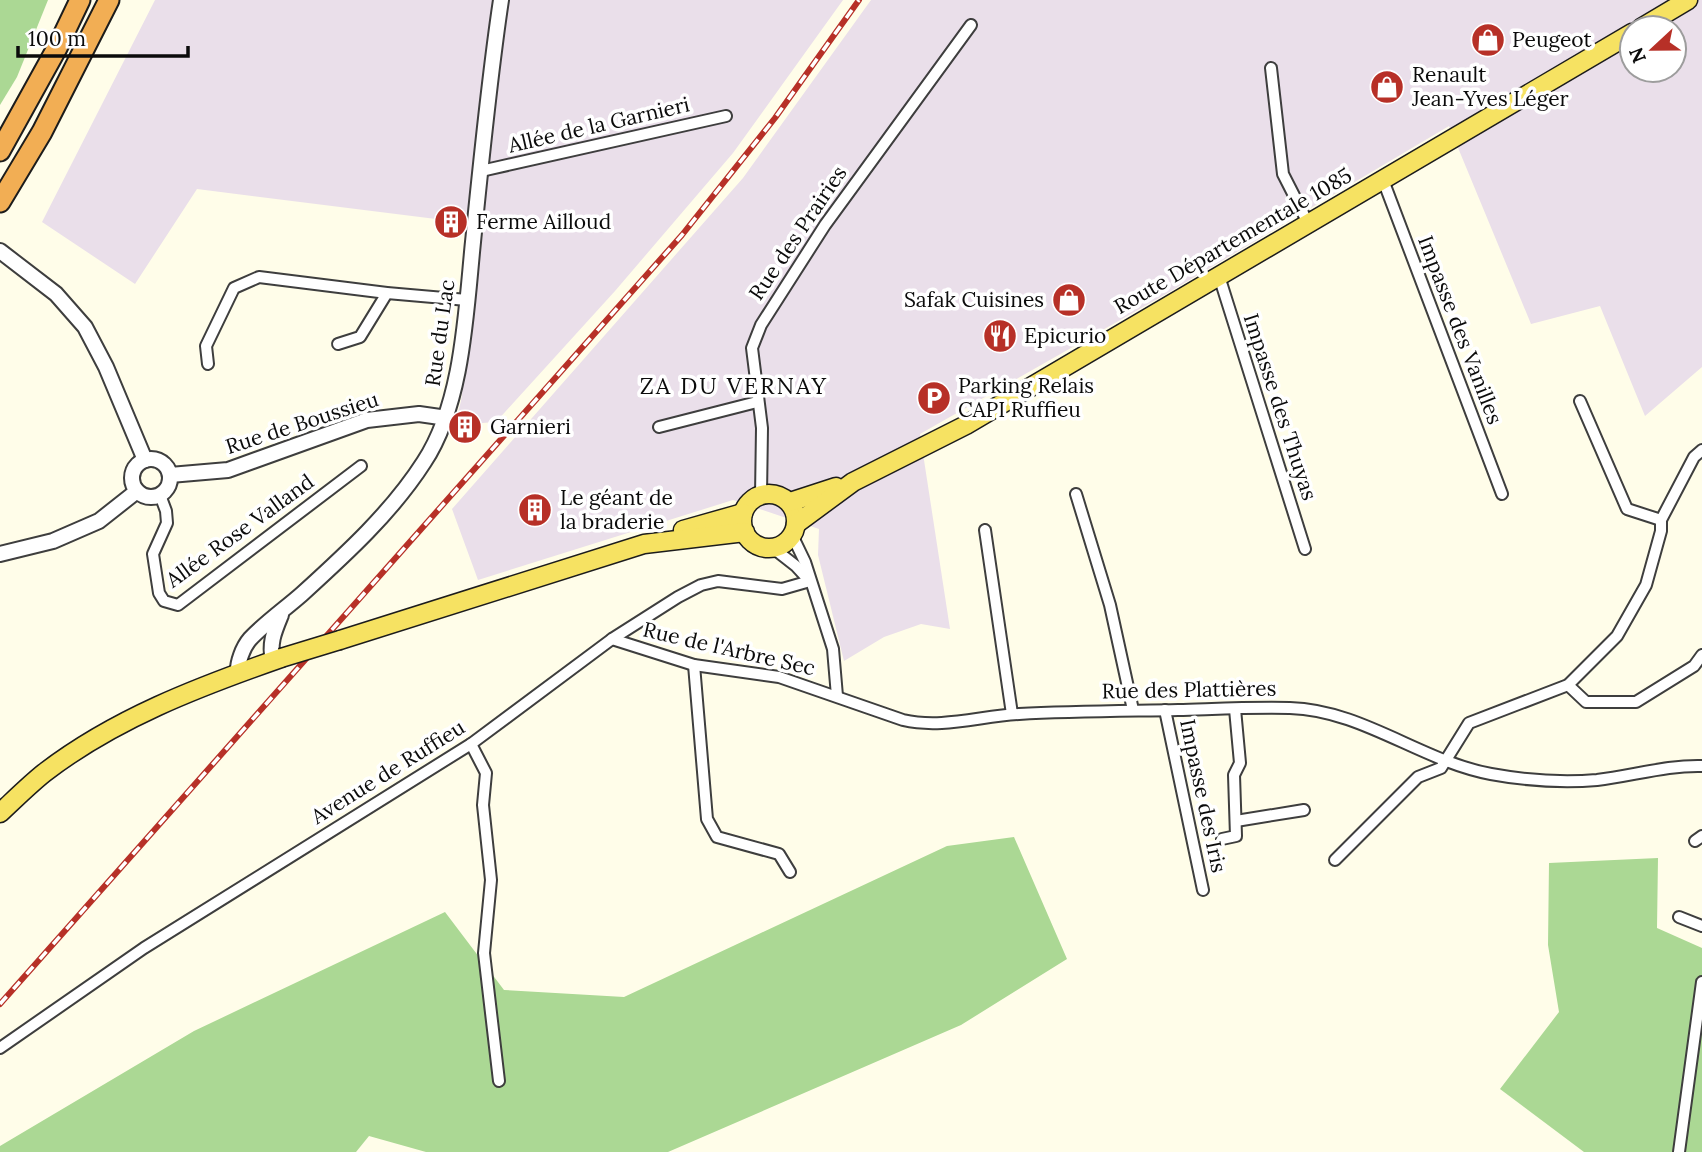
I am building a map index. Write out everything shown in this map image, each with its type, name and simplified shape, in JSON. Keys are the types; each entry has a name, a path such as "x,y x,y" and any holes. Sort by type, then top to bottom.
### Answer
{"highway":[{"path":"0,151 80,0"},
{"path":"0,202 42,132 109,0"}],"main road":[{"path":"1664,14 1688,0"},
{"name":"Route Départementale 1085","path":"853,482 966,425 1618,41"},
{"path":"789,502 853,482"},
{"path":"743,513 745,532 752,541 762,547 773,548 784,544 794,530 853,482"},
{"path":"0,813 43,774 113,728 159,705 238,673 743,513 753,499 761,495 781,496 789,502 795,512 794,530"},
{"path":"644,544 745,532"}],"street":[{"name":"Rue du Lac","path":"238,673 248,641 382,517 424,463 447,418 467,300 501,0"},
{"name":"Rue des Prairies","path":"761,495 762,428 752,348 766,313 825,225 971,25"},
{"path":"1271,68 1283,174 1308,223"},
{"name":"Allée de la Garnieri","path":"481,170 726,116"},
{"name":"Impasse des Vanilles","path":"1382,180 1502,494"},
{"path":"5,254 56,294 85,327 106,367 145,460"},
{"path":"208,364 206,346 234,288 259,276 387,293 467,300"},
{"name":"Impasse des Thuyas","path":"1219,276 1305,549"},
{"path":"338,344 360,337 387,293"},
{"path":"1580,401 1627,509 1661,520"},
{"path":"659,428 757,402"},
{"name":"Rue de Boussieu","path":"170,475 228,470 368,419 419,414 447,418"},
{"path":"1335,860 1418,777 1441,768 1469,723 1568,685 1617,636 1646,585 1661,531 1661,520 1694,457 1702,450"},
{"path":"145,460 158,460 168,469 170,475 167,488 160,495 150,497 137,491 132,477 138,464 145,460"},
{"name":"Allée Rose Valland","path":"160,495 167,523 153,554 159,593 164,601 178,605 361,466"},
{"path":"0,554 53,541 99,521 137,491"},
{"path":"1076,494 1110,605 1133,710"},
{"path":"794,530 833,649 837,696"},
{"path":"985,530 1012,714"},
{"path":"773,548 810,581"},
{"name":"Avenue de Ruffieu","path":"0,1048 144,948 471,744 612,639 678,597 701,585 718,581 782,589 810,581"},
{"name":"Rue du Lac","path":"277,660 270,649 283,611"},
{"name":"Rue de l'Arbre Sec","path":"612,639 694,665 779,677 837,696"},
{"path":"1568,685 1586,702 1636,702 1694,666 1702,655"},
{"path":"694,665 707,819 718,837 779,854 790,873"},
{"name":"Rue des Plattières","path":"837,696 920,724 941,724 1012,714 1314,709 1362,725 1446,761 1490,774 1561,781 1599,780 1702,766"},
{"path":"1222,839 1236,836 1234,775 1240,763 1235,709"},
{"name":"Impasse des Iris","path":"1165,710 1203,890"},
{"path":"471,744 486,773 482,805 491,880 484,953 499,1081"},
{"path":"1236,821 1304,810"},
{"path":"1679,917 1702,926"},
{"path":"1679,1152 1702,982"}],"shaded area":[{"path":"155,0 843,0 733,153 615,291 496,422 455,425 461,401 484,225 197,189 135,284 42,222"},
{"path":"871,0 1702,0 1702,367 1645,416 1600,306 1531,324 1449,126 1166,294 920,434 950,629 921,624 884,637 844,661 818,555 819,529 733,500 478,580 452,509 743,178"}],"green space":[{"path":"0,0 48,0 17,77 0,105"},
{"path":"1014,837 1067,959 961,1025 668,1152 426,1152 369,1136 356,1152 0,1152 0,1146 194,1031 445,912 504,990 624,997 947,846"},
{"path":"1658,858 1657,928 1702,948 1702,1152 1584,1152 1500,1089 1559,1012 1548,945 1549,863"}],"railway":[{"path":"0,1004 682,235 775,118 859,0"}],"place":[{"name":"Peugeot","path":"1488,40"},
{"name":"Renault Jean-Yves Léger","path":"1387,87"},
{"name":"Ferme Ailloud","path":"451,222"},
{"name":"Safak Cuisines","path":"1069,300"},
{"name":"Epicurio","path":"1000,336"},
{"name":"Parking Relais CAPI Ruffieu","path":"934,398"},
{"name":"Garnieri","path":"465,427"},
{"name":"Le géant de la braderie","path":"535,510"}],"district":[{"name":"ZA DU VERNAY","path":"734,386"}]}
